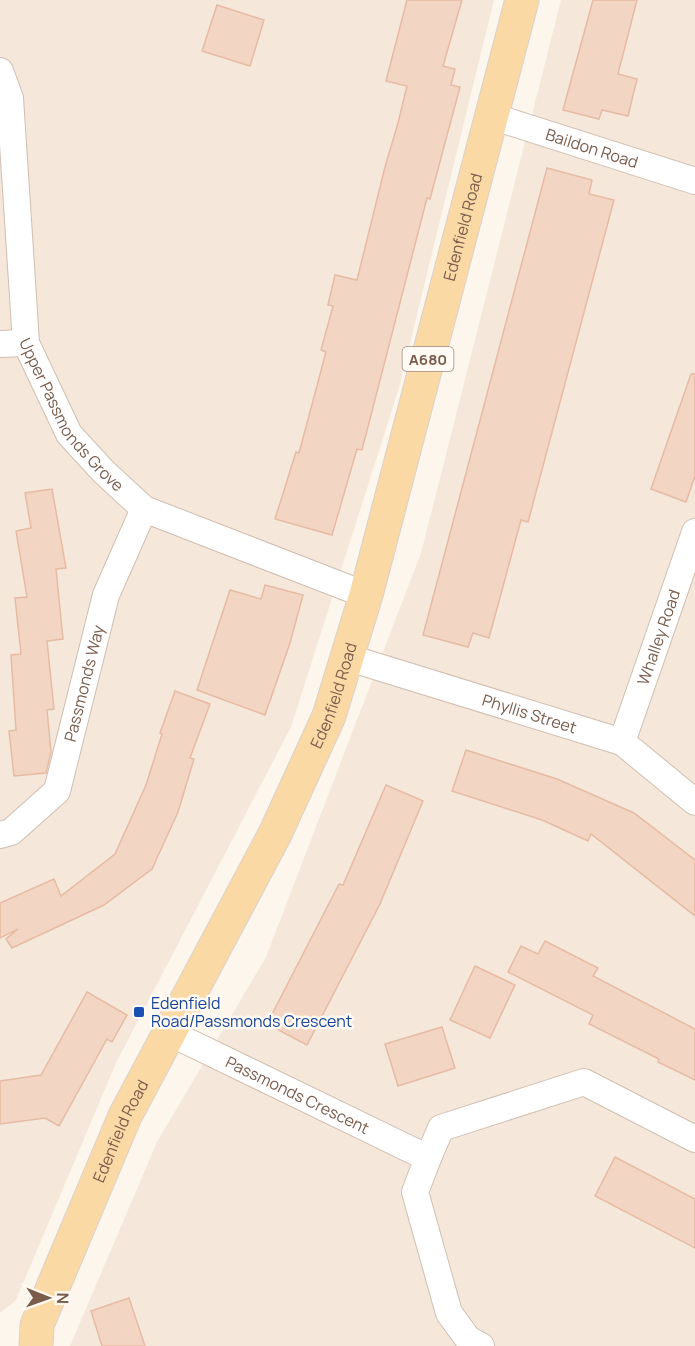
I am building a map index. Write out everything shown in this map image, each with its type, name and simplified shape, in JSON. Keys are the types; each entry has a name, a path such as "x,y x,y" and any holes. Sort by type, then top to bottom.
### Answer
{"main road":[{"name":"Edenfield Road","path":"36,1346 37,1326 125,1116 275,834 329,716 366,595 522,0"}],"street":[{"name":"Upper Passmonds Grove","path":"0,71 10,98 26,343 69,434 103,471 144,509 366,595"},
{"name":"Baildon Road","path":"491,116 695,181"},
{"path":"0,344 26,343"},
{"name":"Passmonds Way","path":"0,835 11,832 57,791 106,595 144,509"},
{"name":"Whalley Road","path":"622,742 695,532"},
{"name":"Phyllis Street","path":"346,657 622,742 695,802"},
{"name":"Passmonds Crescent","path":"168,1032 428,1158"},
{"path":"482,1346 468,1339 449,1314 415,1192 441,1128 584,1082 695,1139"}],"shaded area":[{"path":"0,0 494,0 399,388 291,727 116,1063 16,1300 0,1313"},
{"path":"561,0 695,0 695,1346 70,1346 157,1142 266,957 421,553"}],"building":[{"path":"407,0 462,0 443,66 455,69 451,85 460,87 430,199 427,198 362,450 357,449 332,535 275,519 296,452 299,453 326,352 321,350 333,306 328,305 335,275 357,280 398,123 407,86 386,81"},
{"path":"593,0 637,0 618,74 637,79 628,116 602,110 599,119 563,110"},
{"path":"217,5 264,20 250,66 202,51"},
{"path":"547,168 592,180 589,194 614,200 528,522 521,520 489,638 473,633 468,647 423,635"},
{"path":"691,374 695,374 695,476 686,502 651,489"},
{"path":"52,489 66,568 56,569 63,639 47,641 54,709 47,710 51,752 46,773 14,776 9,731 16,730 11,655 21,654 15,598 27,597 16,531 31,528 25,493"},
{"path":"265,585 303,595 290,643 265,715 197,690 230,590 261,599"},
{"path":"175,691 210,704 190,758 194,759 178,812 152,869 104,905 12,948 6,939 18,929 0,938 0,903 54,879 61,896 115,854 146,785 162,734 160,733"},
{"path":"466,750 557,779 634,813 695,860 695,916 591,834 588,841 542,820 452,791"},
{"path":"386,785 423,801 380,904 307,1045 267,1024 339,884 343,885"},
{"path":"545,941 598,968 593,976 695,1029 695,1080 589,1024 593,1015 508,972 521,946 538,954"},
{"path":"475,966 515,985 490,1038 450,1020"},
{"path":"87,992 127,1015 112,1042 107,1039 59,1126 45,1118 0,1124 0,1081 41,1075"},
{"path":"442,1027 455,1068 398,1086 385,1044"},
{"path":"615,1157 695,1199 695,1248 595,1196"},
{"path":"129,1298 145,1346 102,1346 91,1311"}],"place":[{"name":"Edenfield Road/Passmonds Crescent","path":"139,1012"}]}
